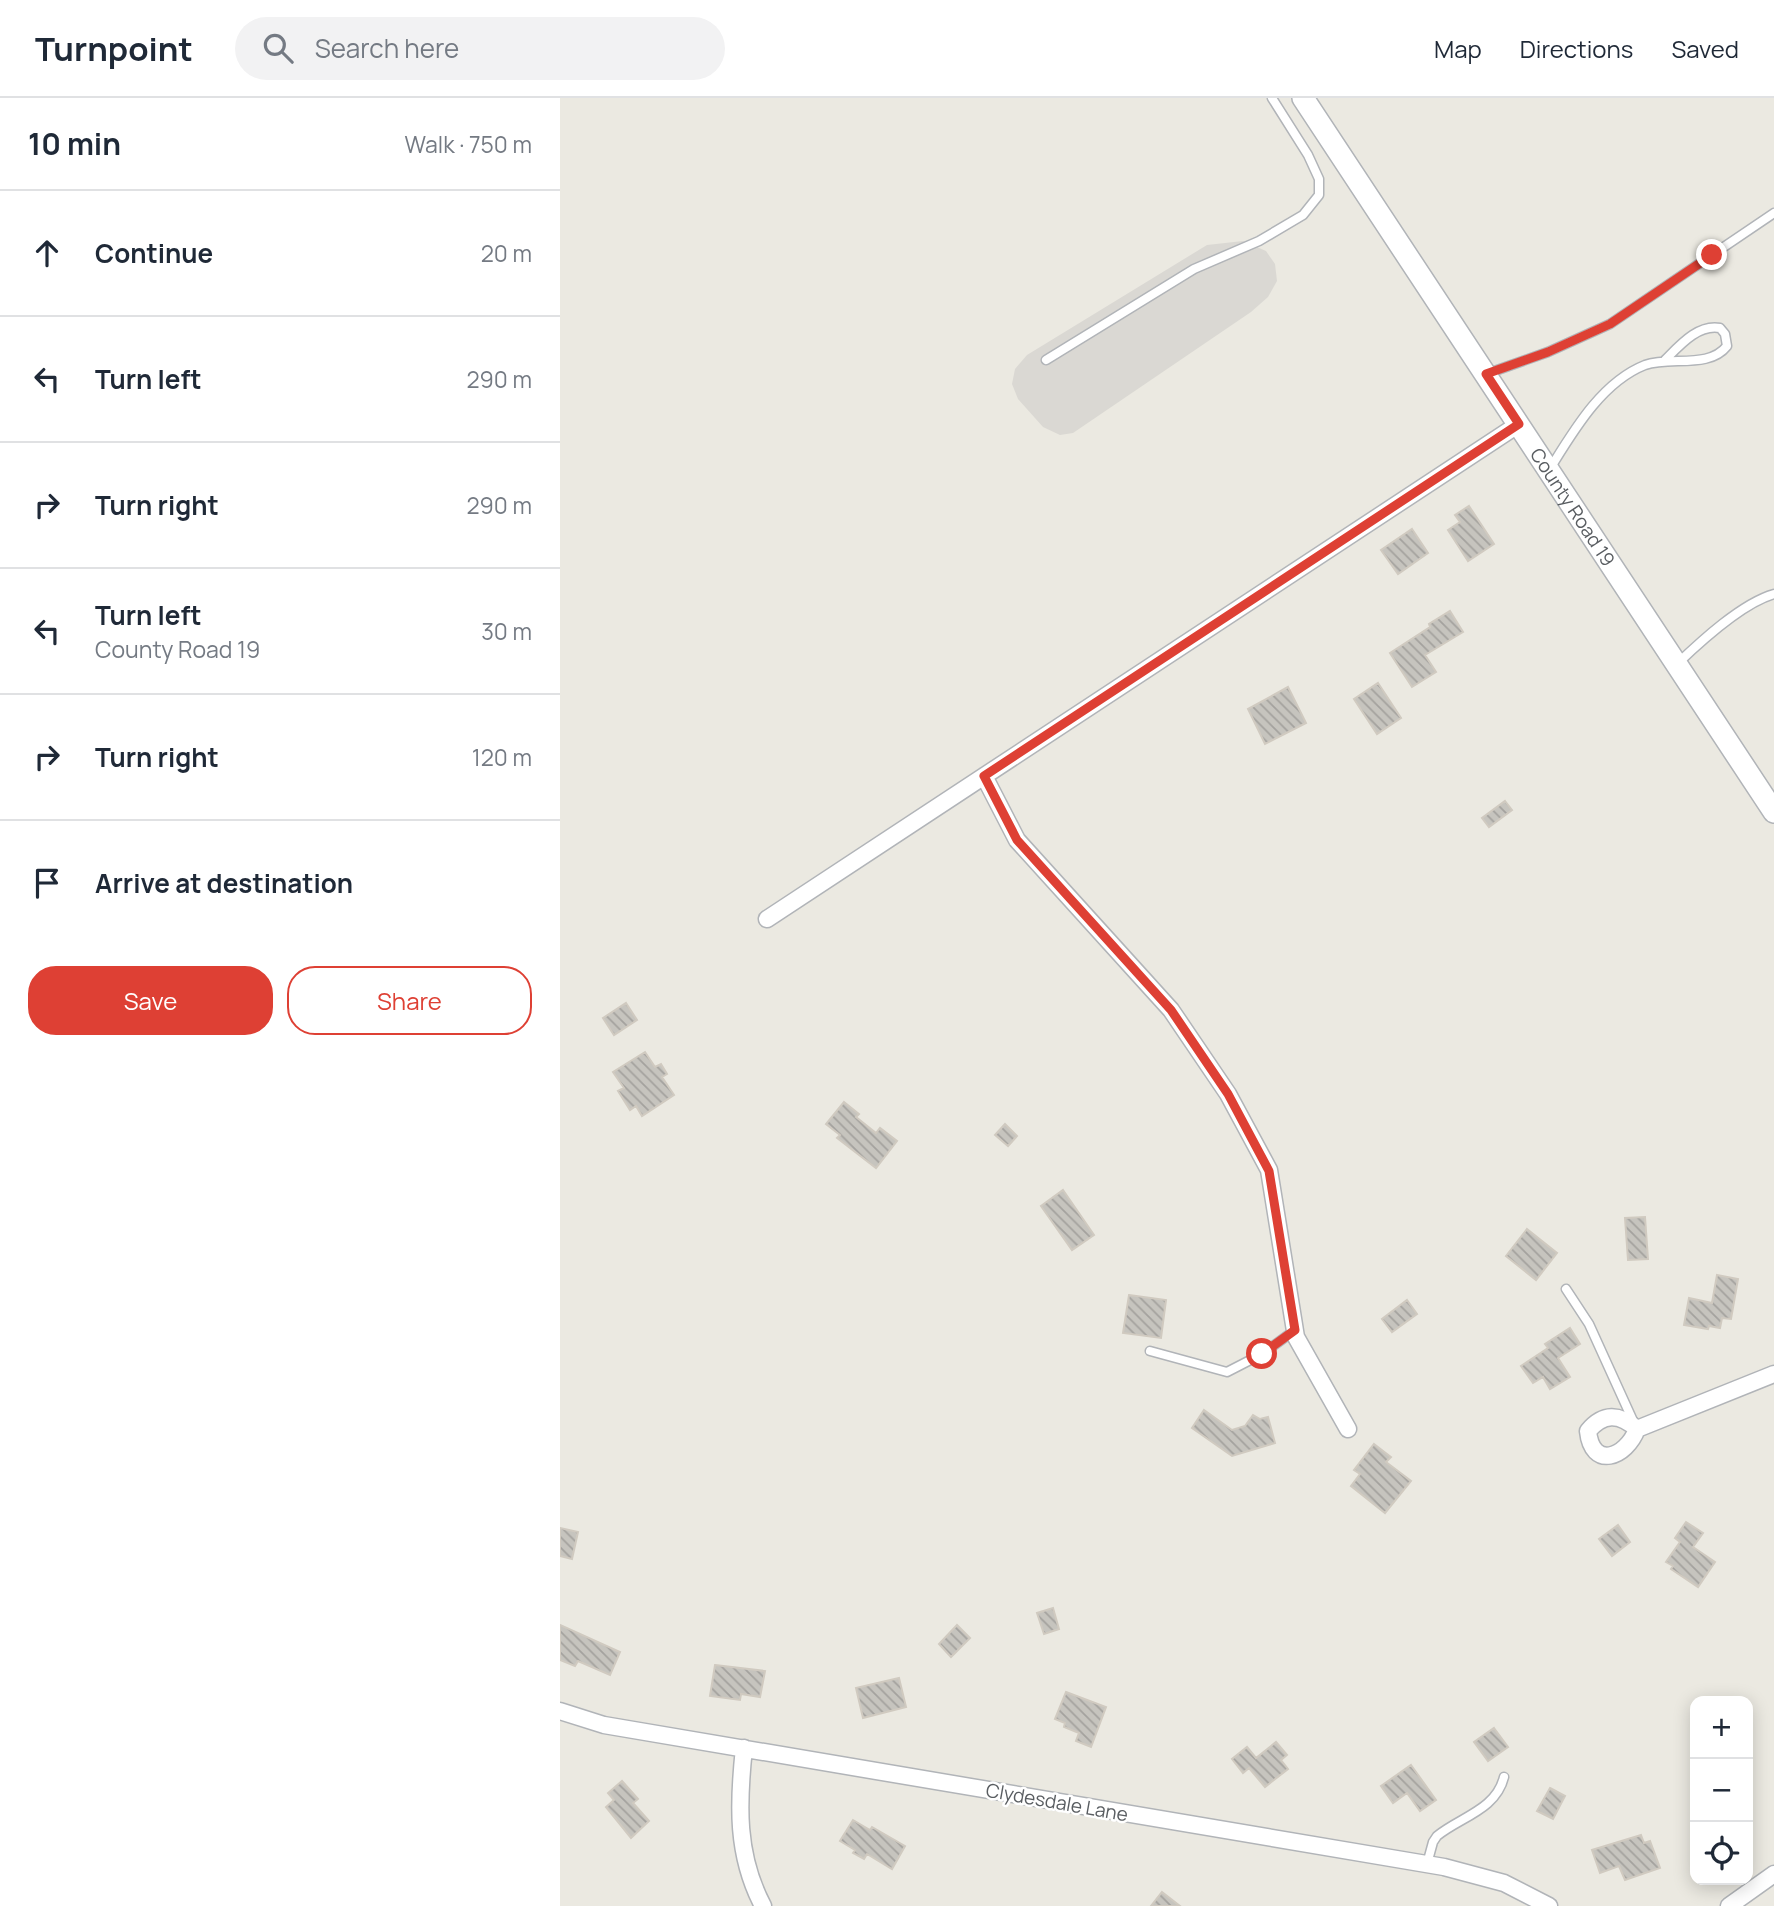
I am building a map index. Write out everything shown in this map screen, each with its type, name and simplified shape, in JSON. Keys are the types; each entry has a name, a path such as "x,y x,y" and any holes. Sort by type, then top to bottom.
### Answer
{"street":[{"name":"County Road 19","path":"1303,98 1774,812"},
{"path":"767,919 1519,424"},
{"path":"984,776 1017,840 1171,1010 1228,1094 1269,1171 1296,1337 1348,1429"},
{"path":"1637,1429 1774,1374"},
{"name":"Clydesdale Lane","path":"560,1711 604,1725 1427,1864 1504,1883 1549,1906"},
{"path":"744,1748 739,1797 742,1849 763,1906"},
{"path":"1729,1906 1774,1874"}],"lane":[{"path":"1046,360 1194,269 1259,241 1303,215 1319,195 1319,179 1308,155 1272,98"},
{"path":"1486,374 1548,352 1610,324 1774,213"},
{"path":"1549,470 1570,437 1607,390 1619,380 1644,366 1665,360 1714,358 1727,346 1727,340 1720,328 1706,327 1680,345 1665,360"},
{"path":"1677,664 1703,639 1749,606 1774,594"},
{"path":"1566,1289 1589,1324 1637,1429"},
{"path":"1150,1351 1227,1372 1262,1354 1295,1330"},
{"path":"1427,1864 1437,1836 1493,1800 1504,1777"}],"shaded area":[{"path":"1243,241 1266,251 1275,264 1277,281 1268,297 1251,312 1073,433 1060,435 1043,427 1018,399 1012,384 1015,369 1027,355 1207,245"}],"building":[{"path":"1469,506 1494,544 1468,561 1448,530 1460,522 1455,515"},
{"path":"1412,529 1428,553 1398,574 1381,550"},
{"path":"1450,611 1463,632 1425,655 1436,672 1412,687 1390,653"},
{"path":"1378,683 1401,718 1377,734 1354,699"},
{"path":"1288,687 1306,723 1265,744 1248,709"},
{"path":"1505,801 1512,810 1489,827 1482,818"},
{"path":"626,1003 637,1020 614,1035 603,1018"},
{"path":"645,1052 655,1067 661,1064 667,1074 662,1077 674,1095 642,1116 636,1106 630,1110 618,1091 624,1088 613,1072"},
{"path":"844,1102 859,1114 856,1117 876,1133 880,1128 897,1141 876,1168 837,1138 840,1135 826,1124"},
{"path":"1005,1124 1017,1136 1008,1146 995,1135"},
{"path":"1063,1190 1094,1235 1072,1250 1041,1206"},
{"path":"1645,1217 1648,1259 1628,1260 1625,1218"},
{"path":"1527,1229 1557,1253 1536,1280 1506,1256"},
{"path":"1717,1275 1738,1279 1731,1319 1722,1318 1720,1328 1684,1325 1689,1298 1712,1303"},
{"path":"1129,1295 1166,1300 1161,1338 1123,1333"},
{"path":"1407,1300 1417,1314 1392,1332 1382,1319"},
{"path":"1570,1328 1580,1344 1558,1358 1570,1377 1550,1389 1543,1377 1533,1383 1521,1366 1548,1348 1545,1344"},
{"path":"1204,1410 1232,1430 1245,1426 1253,1415 1260,1419 1268,1417 1275,1443 1232,1456 1192,1428"},
{"path":"1374,1444 1391,1457 1386,1462 1411,1481 1385,1513 1351,1486 1360,1474 1354,1470"},
{"path":"1686,1522 1703,1533 1693,1547 1715,1562 1698,1587 1671,1569 1673,1566 1666,1562 1680,1542 1675,1538"},
{"path":"1618,1525 1630,1542 1612,1556 1599,1539"},
{"path":"560,1528 578,1532 572,1559 560,1556"},
{"path":"1053,1608 1059,1629 1044,1634 1037,1613"},
{"path":"560,1625 620,1652 610,1675 578,1661 575,1666 560,1660"},
{"path":"957,1625 970,1638 951,1657 939,1644"},
{"path":"715,1665 765,1671 760,1697 741,1694 740,1700 710,1696"},
{"path":"899,1678 906,1707 863,1718 856,1688"},
{"path":"1066,1692 1106,1707 1091,1747 1076,1741 1079,1733 1064,1727 1065,1723 1055,1719"},
{"path":"1494,1728 1508,1747 1488,1761 1474,1742"},
{"path":"1276,1742 1287,1755 1281,1760 1288,1769 1265,1787 1249,1768 1243,1773 1232,1759 1247,1747 1256,1758"},
{"path":"1411,1765 1436,1800 1420,1811 1407,1793 1393,1803 1381,1786"},
{"path":"622,1781 638,1799 633,1803 649,1821 631,1838 606,1807 614,1800 608,1793"},
{"path":"1550,1788 1565,1796 1553,1819 1537,1811"},
{"path":"853,1820 870,1830 872,1827 905,1846 892,1869 867,1854 864,1859 840,1841"},
{"path":"1641,1835 1644,1843 1650,1841 1660,1868 1625,1880 1619,1866 1600,1873 1592,1850"},
{"path":"1162,1892 1180,1906 1151,1906"}],"route":[{"path":"1262,1354 1295,1330 1269,1171 1228,1094 1171,1010 1017,840 984,776 1519,424 1486,374 1548,352 1610,324 1712,255"}]}
